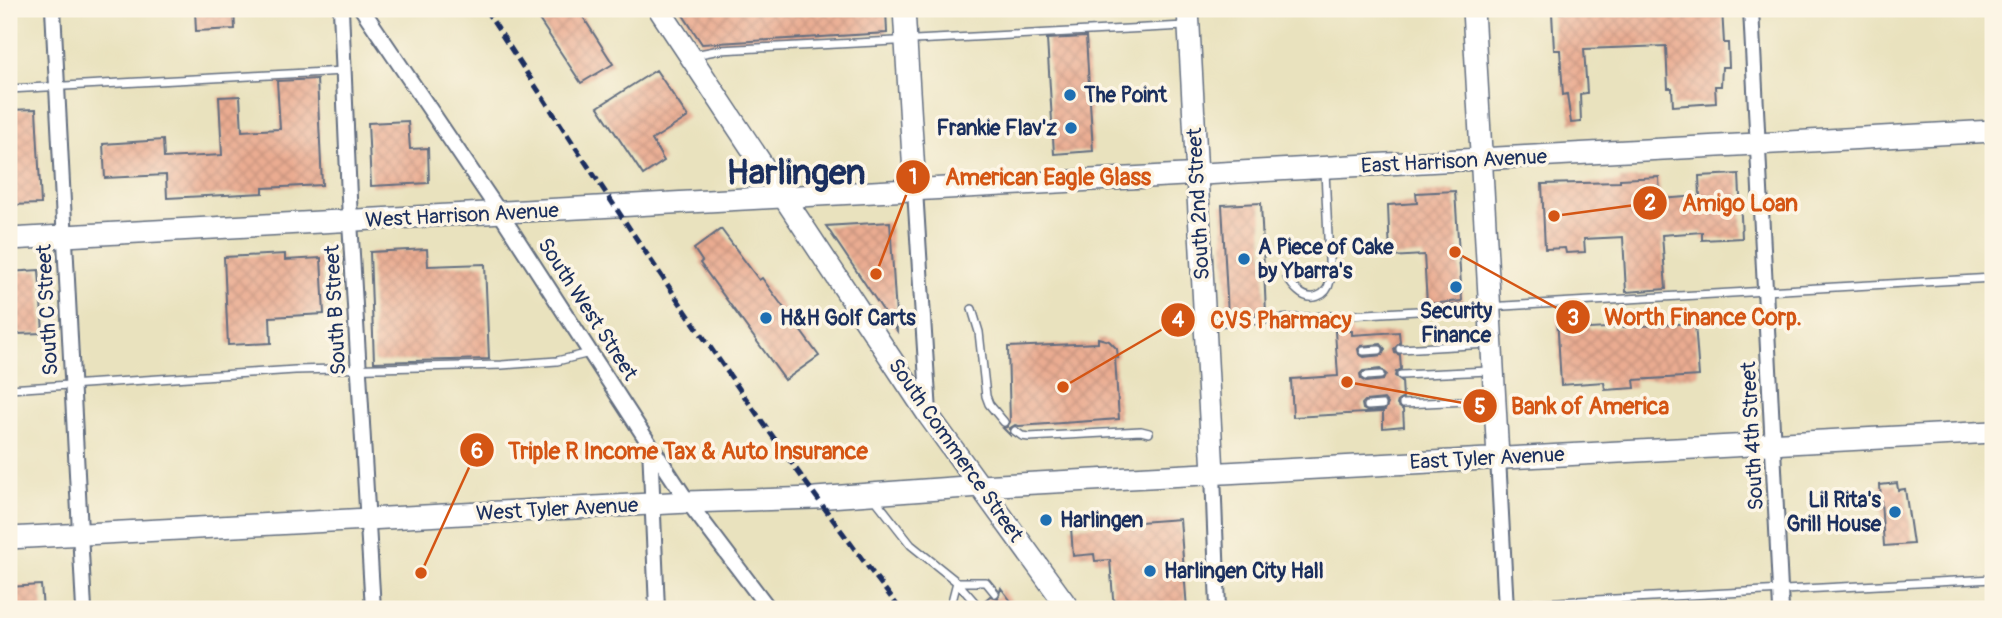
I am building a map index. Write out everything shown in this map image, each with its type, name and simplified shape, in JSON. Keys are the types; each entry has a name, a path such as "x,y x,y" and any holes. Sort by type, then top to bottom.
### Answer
{"main road":[{"name":"South Commerce Street","path":"659,9 929,416 1066,608"},
{"path":"904,9 915,190"},
{"path":"1473,10 1498,457"},
{"name":"South 2nd Street","path":"1189,17 1213,473"},
{"name":"East Harrison Avenue","path":"915,190 1993,131"},
{"name":"West Harrison Avenue","path":"9,239 915,190"},
{"name":"East Tyler Avenue","path":"980,486 1498,457 1774,446 1993,432"},
{"name":"West Tyler Avenue","path":"9,538 688,502 815,498 980,486"}],"street":[{"name":"South C Street","path":"53,9 84,609"},
{"name":"South B Street","path":"341,9 373,609"},
{"name":"South West Street","path":"362,9 500,213 688,502"},
{"name":"South 4th Street","path":"1751,9 1781,609"},
{"path":"915,190 929,416"},
{"path":"650,445 657,609"},
{"path":"1498,457 1506,607"},
{"name":"South 2nd Street","path":"1213,473 1218,609"},
{"path":"688,502 769,609"}],"lane":[{"path":"1473,10 1508,9"},
{"path":"690,55 720,50 906,40 1189,17"},
{"path":"9,89 344,71"},
{"path":"1287,277 1298,291 1312,298 1320,296 1328,289 1331,281 1325,168"},
{"path":"1205,323 1993,278"},
{"path":"972,309 981,345 986,396 1004,422"},
{"path":"1400,349 1492,344"},
{"path":"1364,351 1379,350"},
{"path":"9,389 359,368 502,365 557,361 591,353"},
{"path":"1402,375 1493,371"},
{"path":"1366,376 1380,375"},
{"path":"1403,404 1495,400"},
{"path":"1368,406 1382,405"},
{"path":"1014,431 1029,437 1141,431 1149,433"},
{"path":"870,493 911,545 957,582 978,606"},
{"path":"1427,609 1506,607 1993,579"},
{"path":"957,582 986,582 995,593"},
{"path":"950,609 957,582"}],"building":[{"path":"195,9 234,9 235,29 196,31"},
{"path":"532,9 578,9 613,64 581,83"},
{"path":"679,9 886,9 887,33 702,44"},
{"path":"1607,9 1722,9 1729,67 1722,67 1721,86 1715,86 1716,103 1673,106 1672,88 1668,88 1666,46 1584,49 1587,93 1580,94 1581,122 1571,123 1567,94 1563,95 1560,50 1554,50 1552,13"},
{"name":"The Point","path":"1086,37 1093,151 1054,154 1047,39"},
{"path":"656,70 688,117 652,140 664,161 643,175 598,107"},
{"path":"317,79 322,185 263,188 263,193 167,198 166,175 105,178 103,144 163,140 164,158 222,155 219,97 240,96 242,131 280,129 277,81"},
{"path":"36,109 41,204 9,205 9,110"},
{"path":"408,121 410,149 428,148 429,183 371,186 368,123"},
{"path":"1739,174 1742,238 1702,240 1702,232 1662,235 1666,289 1626,292 1623,237 1584,239 1585,252 1566,253 1565,248 1545,249 1542,184 1620,182 1620,179 1659,177 1660,199 1700,196 1699,176"},
{"path":"1455,191 1462,301 1427,304 1424,255 1390,257 1388,205 1417,203 1416,193"},
{"name":"A Piece of Cake by Ybarra's","path":"1261,203 1266,313 1228,315 1222,205"},
{"path":"890,222 897,331 826,226"},
{"name":"H&H Golf Carts","path":"721,229 759,280 762,278 819,356 785,380 700,263 702,261 694,249"},
{"path":"427,249 428,266 485,264 489,359 374,362 370,252"},
{"path":"285,254 285,260 321,258 324,314 270,317 271,343 228,345 224,257"},
{"path":"39,270 43,333 17,334 15,309 9,310 9,272"},
{"path":"1589,313 1590,329 1695,323 1699,376 1634,380 1635,388 1605,390 1604,382 1561,385 1557,315"},
{"path":"1335,331 1352,331 1352,335 1399,332 1400,343 1394,349 1395,353 1400,355 1401,369 1395,376 1402,381 1403,398 1397,405 1403,410 1404,426 1383,428 1383,412 1293,417 1291,379 1338,376","holes":["1381,344 1385,349 1382,355 1364,357 1359,354 1358,349 1361,346","1380,369 1386,374 1383,380 1366,382 1361,379 1360,374 1363,371","1384,399 1388,404 1385,410 1368,412 1363,409 1362,404 1365,401"]},
{"path":"1098,338 1109,341 1117,349 1118,358 1115,358 1119,419 1015,425 1010,428 1010,435 1003,428 1010,422 1008,347 1098,343"},
{"path":"1897,483 1898,490 1905,489 1913,544 1884,546 1880,485"},
{"name":"Harlingen City Hall","path":"1180,519 1187,609 1121,609 1113,598 1110,560 1095,561 1094,554 1073,556 1071,527"},
{"path":"41,585 43,609 9,609 9,587"},
{"path":"1001,588 1017,609 983,609 983,602 990,596 998,598"}],"railway":[{"path":"485,9 739,388 791,463 900,609"}],"place":[{"name":"The Point","path":"1070,95"},
{"name":"Frankie Flav'z","path":"1071,128"},
{"name":"Amigo Loan","path":"1554,216"},
{"name":"Worth Finance Corp.","path":"1455,252"},
{"name":"A Piece of Cake by Ybarra's","path":"1244,259"},
{"name":"American Eagle Glass","path":"876,274"},
{"name":"Security Finance","path":"1456,287"},
{"name":"H&H Golf Carts","path":"766,318"},
{"name":"Bank of America","path":"1347,382"},
{"name":"CVS Pharmacy","path":"1063,387"},
{"name":"Lil Rita's Grill House","path":"1895,512"},
{"name":"Harlingen","path":"1046,520"},
{"name":"Harlingen City Hall","path":"1150,571"},
{"name":"Triple R Income Tax & Auto Insurance","path":"421,573"}],"district":[{"name":"Harlingen","path":"796,172"}]}
